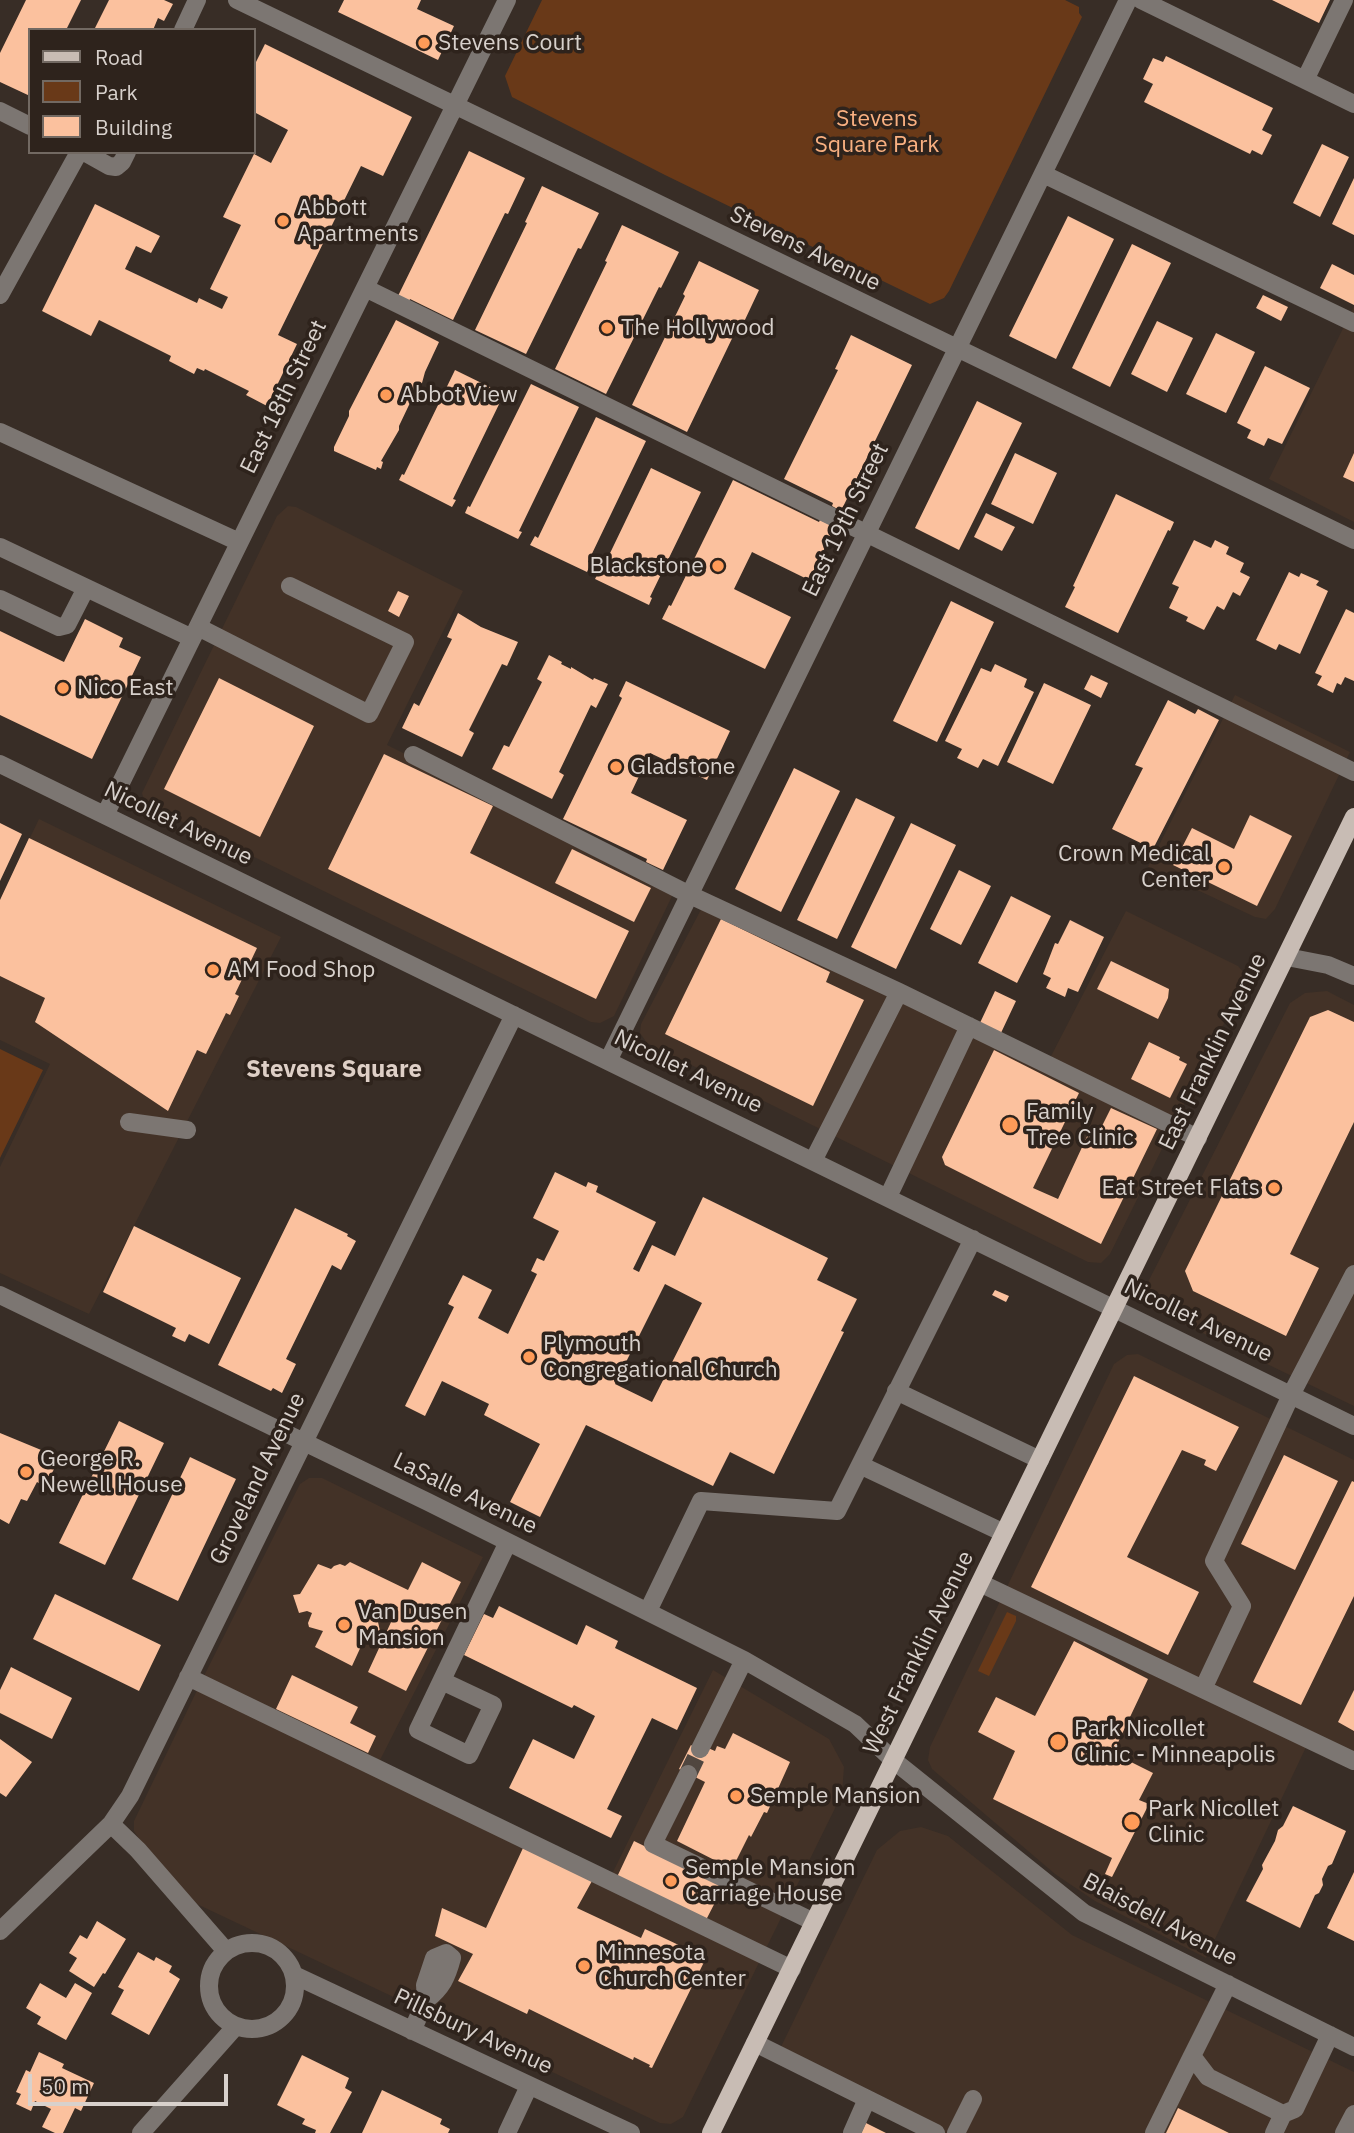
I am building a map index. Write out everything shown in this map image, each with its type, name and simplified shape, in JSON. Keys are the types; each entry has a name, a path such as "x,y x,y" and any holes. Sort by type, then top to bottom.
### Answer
{"main road":[{"name":"East Franklin Avenue","path":"1114,1308 1354,817"},
{"name":"West Franklin Avenue","path":"711,2133 1114,1308"}],"street":[{"path":"184,28 197,0"},
{"name":"Stevens Avenue","path":"237,0 1354,540"},
{"name":"East 18th Street","path":"105,815 507,0"},
{"name":"East 19th Street","path":"608,1061 1128,0"},
{"path":"1141,0 1354,104"},
{"path":"1305,80 1344,0"},
{"path":"0,111 28,125"},
{"path":"0,295 81,154"},
{"path":"86,154 116,167 126,154"},
{"path":"1043,174 1354,323"},
{"path":"365,288 1354,772"},
{"path":"0,432 239,542"},
{"path":"0,547 86,588 195,632 369,714 405,642 290,586"},
{"path":"0,599 64,627 86,588"},
{"path":"413,755 690,895 899,992 1198,1138"},
{"name":"Nicollet Avenue","path":"0,764 1354,1426"},
{"path":"1287,957 1328,965 1354,976"},
{"path":"813,1161 899,992"},
{"name":"Groveland Avenue","path":"0,1931 111,1824 130,1796 514,1015"},
{"path":"888,1197 969,1026"},
{"path":"129,1122 187,1130"},
{"path":"648,1611 701,1501 837,1511 973,1238"},
{"path":"1203,1689 1242,1606 1214,1561 1291,1395 1354,1274"},
{"name":"LaSalle Avenue","path":"0,1295 744,1660 855,1724 893,1760"},
{"path":"897,1391 1040,1460"},
{"path":"860,1465 1004,1533"},
{"path":"442,1681 493,1705 469,1755 418,1730 508,1542"},
{"path":"980,1583 1354,1761"},
{"path":"700,1749 744,1660"},
{"path":"188,1677 792,1969"},
{"name":"Blaisdell Avenue","path":"893,1760 1084,1913 1354,2047"},
{"path":"688,1774 653,1844 814,1922"},
{"path":"111,1824 138,1850 226,1951"},
{"path":"239,1945 265,1945 277,1951 288,1962 294,1975 295,1990 291,2004 271,2025 256,2029 236,2026 218,2012 211,2000 211,1973 217,1961 226,1951 239,1945"},
{"name":"Pillsbury Avenue","path":"294,1975 631,2133"},
{"path":"1154,2133 1227,1984"},
{"path":"412,2031 426,2000"},
{"path":"141,2133 236,2026"},
{"path":"1274,2133 1283,2114 1295,2109 1331,2035"},
{"path":"755,2043 936,2133"},
{"path":"1192,2056 1208,2077 1283,2114"},
{"path":"507,2133 529,2086"},
{"path":"852,2133 867,2099"},
{"path":"956,2133 972,2099"},
{"path":"1345,2133 1354,2114"}],"shaded area":[{"path":"1354,306 1354,522 1269,479"},
{"path":"288,506 296,507 463,591 387,745 676,888 614,1016 600,1023 591,1022 150,806 144,800 142,793 277,516"},
{"path":"1235,695 1350,752 1275,909 1266,919 1255,917 1148,867"},
{"path":"39,819 281,937 89,1314 0,1273 0,1167 50,1064 0,1040 0,900"},
{"path":"707,898 1048,1062 1126,911 1238,966 1245,974 1244,983 1110,1254 1101,1263 1088,1262 647,1043 640,1033 641,1024"},
{"path":"1327,991 1354,1005 1354,1406 1151,1308 1147,1299 1147,1284 1290,1003 1305,993"},
{"path":"1138,1354 1354,1460 1354,1767 1307,1745 1206,1958 1095,1901 1055,1874 932,1769 928,1760 930,1747 1114,1364 1127,1355"},
{"path":"309,1478 322,1478 483,1557 378,1764 611,1876 713,1670 829,1739 844,1767 842,1794 683,2117 671,2124 660,2123 199,1905 170,1884 134,1831 134,1821 202,1680 300,1484"},
{"path":"921,1827 948,1836 1072,1935 1354,2072 1354,2133 931,2133 775,2059 877,1850 900,1831"}],"green space":[{"name":"Stevens Square Park","path":"542,0 1065,0 1079,7 1082,17 949,291 944,298 930,304 512,97 505,76"},
{"path":"0,1049 43,1070 0,1158"},
{"path":"1007,1612 1016,1616 1016,1621 989,1676 978,1671"}],"building":[{"path":"26,0 81,0 67,28 28,28 28,95 0,82 0,53"},
{"path":"109,0 164,0 173,4 164,21 158,18 154,28 95,28"},
{"name":"Stevens Court","path":"344,0 421,0 417,9 454,26 438,60 338,12"},
{"path":"1272,0 1330,0 1319,23"},
{"name":"Abbott Apartments","path":"265,44 412,117 383,176 361,166 278,335 297,344 267,406 246,395 249,391 205,369 204,371 197,368 194,374 169,361 171,356 99,320 91,336 42,311 95,204 160,236 151,253 136,246 125,269 197,303 199,298 222,309 228,297 210,289 241,225 223,217 254,154 271,163 288,130 256,113 256,62"},
{"path":"1166,56 1273,108 1262,130 1272,135 1262,155 1252,150 1250,154 1144,102 1153,84 1143,79 1153,58 1163,62"},
{"path":"1322,144 1349,157 1320,217 1293,203"},
{"path":"469,151 525,178 453,320 398,296"},
{"path":"1354,178 1354,235 1332,224"},
{"path":"542,186 599,213 581,249 578,248 526,354 475,330"},
{"path":"1068,216 1114,239 1056,359 1009,336"},
{"name":"The Hollywood","path":"622,225 679,252 606,394 555,369"},
{"path":"1132,244 1171,263 1110,387 1072,368"},
{"path":"699,261 759,290 743,324 740,322 687,432 632,405"},
{"path":"1332,264 1354,275 1354,305 1320,288"},
{"path":"1263,295 1288,307 1281,321 1256,308"},
{"name":"Abbot View","path":"396,320 439,342 422,383 418,386 399,430 381,461 381,469 377,467 376,470 334,451 334,447 349,411"},
{"path":"1157,321 1193,338 1167,392 1131,374"},
{"path":"1216,333 1255,352 1226,413 1186,394"},
{"path":"851,335 912,365 841,511 832,506 833,503 784,479 838,370 835,369"},
{"path":"1265,366 1310,388 1282,444 1268,438 1264,446 1247,438 1251,430 1237,423"},
{"path":"455,370 504,394 453,499 456,500 452,507 399,480 402,474 404,475"},
{"path":"531,384 579,407 519,531 522,532 518,539 465,513"},
{"path":"977,401 1022,423 959,550 915,528"},
{"path":"596,417 646,441 588,562 591,563 587,572 530,545 535,536 538,538"},
{"path":"1015,453 1057,473 1033,524 991,504"},
{"path":"1354,453 1354,482 1343,477"},
{"path":"651,468 701,492 650,597 652,598 649,605 595,579 598,573 600,574"},
{"name":"Blackstone","path":"733,480 819,522 820,520 835,527 809,580 752,552 734,589 791,617 765,669 662,619 669,605 671,606"},
{"path":"1116,494 1174,522 1118,633 1065,607"},
{"path":"986,513 1015,527 1002,551 974,537"},
{"path":"1194,540 1211,548 1215,540 1229,547 1226,554 1244,563 1240,572 1250,577 1240,596 1233,592 1224,610 1217,606 1204,630 1186,621 1188,617 1169,608 1179,587 1172,584"},
{"path":"1289,572 1299,577 1301,573 1319,581 1316,585 1328,591 1300,654 1279,644 1276,650 1256,640"},
{"path":"398,591 409,596 399,617 388,611"},
{"path":"951,601 994,622 937,742 893,721"},
{"path":"1346,609 1354,613 1354,681 1345,677 1341,685 1337,683 1333,693 1317,685 1322,676 1315,673"},
{"path":"458,613 481,627 518,642 507,666 502,664 469,730 474,733 462,757 402,728 414,703 419,706 452,639 447,637"},
{"name":"Nico East","path":"85,619 123,638 119,647 141,657 92,759 0,715 0,631 64,662"},
{"path":"549,655 593,680 594,678 608,684 596,708 591,705 559,772 564,775 552,799 492,769 504,745 509,747 542,682 537,679"},
{"path":"995,664 1027,679 1024,687 1034,692 998,766 983,759 978,768 957,758 962,749 945,741 981,668 991,672"},
{"path":"1091,675 1108,683 1101,698 1084,689"},
{"path":"219,678 314,726 260,837 164,789"},
{"name":"Gladstone","path":"626,681 730,731 707,780 650,753 631,793 687,820 663,870 646,862 647,859 563,819 622,698 619,696"},
{"path":"1044,683 1091,705 1053,784 1007,762"},
{"path":"1168,700 1195,714 1198,709 1219,720 1153,849 1112,829 1143,768 1135,765"},
{"path":"384,754 493,806 470,853 629,931 596,999 328,869"},
{"path":"794,768 840,791 781,912 735,889"},
{"path":"856,798 895,817 837,939 797,920"},
{"name":"Crown Medical Center","path":"1250,815 1292,836 1257,906 1173,865 1192,828 1234,849"},
{"path":"0,823 22,834 0,881"},
{"path":"911,823 956,845 896,969 851,947"},
{"path":"29,838 257,948 235,994 239,996 230,1015 226,1013 206,1054 197,1050 168,1111 35,1022 45,998 0,976 0,900"},
{"path":"572,849 651,888 634,922 555,883"},
{"path":"959,870 991,886 961,945 930,929"},
{"path":"1011,896 1051,916 1017,983 978,963"},
{"path":"721,919 830,972 826,982 864,1000 813,1106 665,1034"},
{"path":"1070,920 1104,937 1078,992 1068,988 1065,997 1046,988 1051,978 1043,974 1055,943 1058,944"},
{"path":"1111,961 1169,989 1168,998 1158,1019 1097,989"},
{"path":"995,991 1016,1001 1000,1035 979,1025"},
{"name":"Eat Street Flats","path":"1328,1010 1354,1022 1354,1122 1290,1254 1319,1268 1286,1336 1193,1291 1185,1271 1310,1017"},
{"path":"1149,1042 1180,1057 1179,1060 1187,1064 1170,1098 1131,1079"},
{"name":"Family Tree Clinic","path":"994,1050 1079,1093 1033,1188 1058,1199 1090,1130 1098,1134 1111,1108 1157,1129 1101,1244 945,1165 942,1157"},
{"name":"Plymouth Congregational Church","path":"555,1172 586,1187 588,1182 598,1186 596,1192 656,1222 633,1269 639,1272 652,1245 675,1256 703,1197 828,1258 817,1280 857,1299 841,1331 844,1332 774,1474 730,1452 713,1486 586,1425 540,1517 510,1502 540,1444 484,1415 489,1404 442,1381 425,1416 405,1406 454,1307 448,1304 463,1275 492,1290 478,1318 508,1334 537,1274 531,1271 537,1258 544,1261 559,1231 533,1218","holes":["665,1284 702,1303 652,1402 615,1384"]},
{"path":"295,1208 348,1234 347,1236 356,1241 341,1270 332,1265 286,1359 296,1364 282,1393 273,1388 271,1391 218,1365"},
{"path":"134,1226 241,1278 209,1344 189,1334 185,1342 172,1336 176,1328 103,1292"},
{"path":"995,1290 1009,1296 1006,1302 992,1295"},
{"path":"1134,1376 1239,1427 1216,1471 1204,1465 1206,1460 1182,1450 1127,1557 1199,1592 1168,1655 1031,1587"},
{"path":"119,1421 164,1443 105,1565 59,1543"},
{"name":"George R. Newell House","path":"0,1433 46,1452 44,1456 57,1463 45,1487 37,1482 27,1501 21,1499 9,1524 0,1519"},
{"path":"1284,1455 1338,1481 1295,1570 1241,1544"},
{"path":"190,1457 236,1479 178,1601 132,1579"},
{"path":"1352,1481 1354,1596 1301,1705 1253,1682"},
{"name":"Van Dusen Mansion","path":"350,1562 408,1590 422,1562 461,1582 406,1691 368,1672 398,1607 390,1604 378,1622 380,1631 375,1641 363,1642 352,1666 315,1647 323,1631 309,1627 312,1613 299,1613 293,1595 300,1594 318,1564 331,1569"},
{"path":"55,1594 161,1645 139,1691 33,1639"},
{"path":"499,1606 577,1645 586,1625 618,1641 615,1648 697,1688 677,1730 652,1718 607,1809 622,1816 611,1838 509,1788 533,1739 574,1759 595,1716 574,1705 572,1708 464,1655 484,1614 493,1618"},
{"name":"Park Nicollet Clinic - Minneapolis","path":"1074,1641 1148,1679 1113,1753 1153,1773 1139,1800 1149,1804 1112,1877 1105,1874 1112,1858 993,1799 1015,1751 978,1732 996,1697 1035,1716"},
{"path":"11,1667 72,1698 52,1739 0,1713 0,1690"},
{"path":"292,1675 358,1707 350,1723 376,1736 368,1753 276,1709"},
{"path":"1354,1690 1354,1731 1338,1722"},
{"name":"Semple Mansion","path":"733,1733 790,1762 767,1813 764,1812 751,1837 749,1835 732,1869 677,1841 705,1782 679,1769 691,1745 706,1752 708,1748 715,1751 717,1746 725,1749"},
{"path":"0,1739 32,1762 6,1797 0,1793"},
{"path":"1293,1806 1346,1831 1332,1864 1328,1866 1322,1879 1323,1885 1315,1895 1300,1928 1246,1901 1263,1869 1262,1865 1278,1830 1283,1826"},
{"name":"Semple Mansion Carriage House","path":"634,1841 724,1885 706,1920 617,1877"},
{"name":"Minnesota Church Center","path":"523,1848 592,1881 577,1908 641,1938 645,1929 706,1958 652,2068 634,2057 633,2060 529,2009 527,2014 458,1981 473,1954 435,1936 442,1908 486,1928"},
{"path":"1354,1872 1354,1941 1327,1928"},
{"path":"97,1921 126,1939 94,1987 69,1971 77,1958 69,1953 80,1935 87,1939"},
{"path":"138,1952 154,1961 156,1957 172,1966 169,1972 180,1979 149,2035 111,2014 124,1990 118,1987"},
{"path":"40,1983 66,1998 75,1983 92,1993 66,2040 37,2024 41,2017 26,2008"},
{"path":"39,2052 64,2064 62,2068 94,2083 81,2111 75,2108 63,2133 55,2133 42,2127 51,2109 35,2101 31,2111 16,2104 21,2094 16,2092 26,2070 30,2072"},
{"path":"302,2055 349,2078 345,2088 352,2092 330,2133 315,2133 316,2130 302,2124 305,2119 277,2105"},
{"path":"382,2090 442,2119 440,2124 450,2129 448,2133 362,2133"},
{"path":"1178,2108 1223,2130 1229,2133 1166,2133"},
{"path":"866,2123 886,2133 861,2133"}],"tunnel":[{"path":"688,1774 700,1749"}],"place":[{"name":"Stevens Court","path":"424,43"},
{"name":"Abbott Apartments","path":"283,221"},
{"name":"The Hollywood","path":"607,328"},
{"name":"Abbot View","path":"386,395"},
{"name":"Blackstone","path":"718,566"},
{"name":"Nico East","path":"63,688"},
{"name":"Gladstone","path":"616,767"},
{"name":"Crown Medical Center","path":"1224,867"},
{"name":"AM Food Shop","path":"213,970"},
{"name":"Family Tree Clinic","path":"1010,1125"},
{"name":"Eat Street Flats","path":"1274,1188"},
{"name":"Plymouth Congregational Church","path":"529,1357"},
{"name":"George R. Newell House","path":"26,1472"},
{"name":"Van Dusen Mansion","path":"344,1625"},
{"name":"Park Nicollet Clinic - Minneapolis","path":"1058,1742"},
{"name":"Semple Mansion","path":"736,1796"},
{"name":"Park Nicollet Clinic","path":"1132,1822"},
{"name":"Semple Mansion Carriage House","path":"671,1881"},
{"name":"Minnesota Church Center","path":"584,1966"}],"district":[{"name":"Stevens Square","path":"334,1070"}]}
